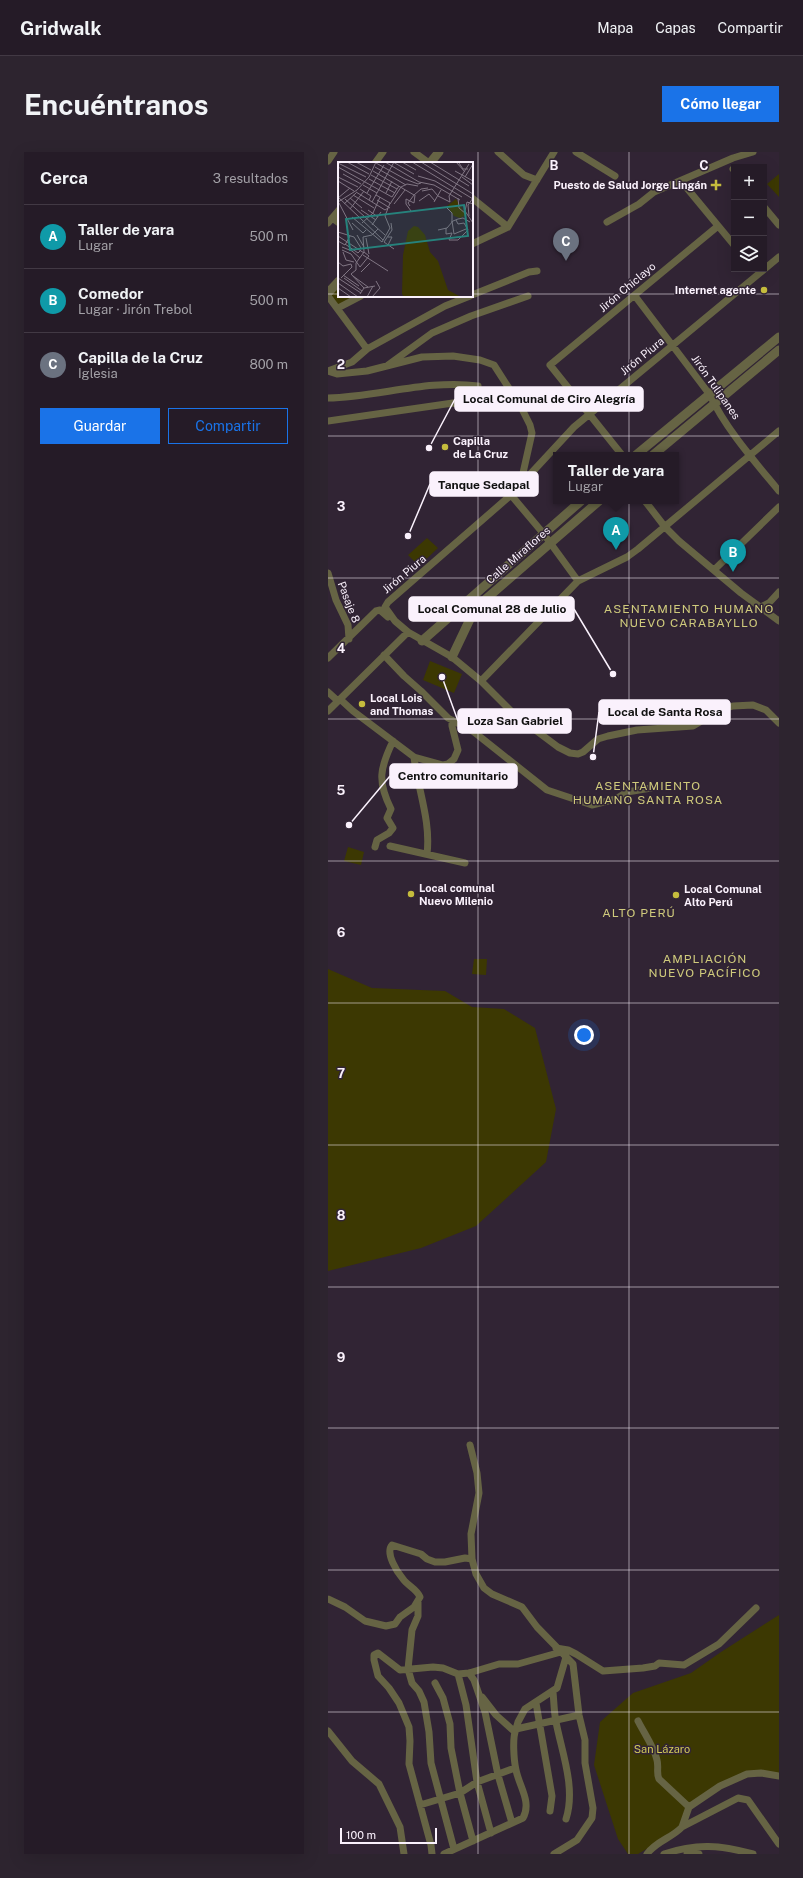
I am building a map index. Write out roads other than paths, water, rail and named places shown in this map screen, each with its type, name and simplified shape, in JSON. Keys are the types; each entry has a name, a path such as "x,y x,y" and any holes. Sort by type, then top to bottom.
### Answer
{"street":[{"path":"328,161 334,152"},
{"path":"376,162 383,152"},
{"path":"414,152 429,162"},
{"path":"431,162 439,152"},
{"path":"498,152 524,175 537,180"},
{"path":"473,244 508,228 554,152"},
{"path":"576,152 615,176"},
{"path":"607,222 639,204 654,192 733,158 753,152"},
{"path":"681,180 731,241"},
{"path":"473,199 508,228"},
{"path":"330,221 338,211"},
{"path":"767,211 779,225"},
{"name":"Jirón Chiclayo","path":"589,415 550,366 718,226"},
{"name":"Jirón Piura","path":"767,265 779,257"},
{"path":"473,295 529,272 537,271"},
{"name":"Jirón Piura","path":"395,621 385,607 388,602 512,495 574,427 673,345 756,272"},
{"path":"338,282 328,295 367,348"},
{"path":"385,366 432,333 471,316 528,296"},
{"name":"Jirón Tulipanes","path":"635,296 710,395 714,405 750,456 779,491"},
{"path":"338,308 359,297"},
{"path":"328,371 352,362 367,348 445,306 468,297"},
{"path":"640,452 779,337"},
{"path":"657,452 779,350"},
{"path":"328,371 337,374 367,371 422,357 453,356 480,360 494,366 522,408 532,433 523,473 512,495 578,581"},
{"path":"328,398 365,396 447,383 478,386"},
{"path":"328,421 453,403 466,403 478,407"},
{"path":"589,415 620,452"},
{"path":"481,681 578,581 627,557 779,431"},
{"name":"Calle Miraflores","path":"422,641 578,504"},
{"name":"Calle Miraflores","path":"452,657 474,610 596,504"},
{"path":"647,504 679,542 779,621"},
{"path":"714,570 779,507"},
{"name":"Pasaje 8","path":"328,573 336,600 348,625 349,639"},
{"path":"761,607 769,602 779,592"},
{"name":"Jirón Piura","path":"328,658 378,610 395,621"},
{"path":"395,621 422,641 452,657 481,681 514,714 558,747 574,754 583,752 598,739 608,736 637,730 693,726 720,710 733,706 753,705 776,713 779,723"},
{"path":"328,711 408,632"},
{"path":"384,655 404,676 452,720 474,732 548,790 592,805 616,799 627,792 650,788"},
{"path":"328,692 414,757 443,765 448,764 454,759 458,750 452,720"},
{"path":"375,847 377,840 390,833 393,828 388,818 391,809 382,788 380,775 393,741"},
{"path":"414,757 428,826 427,854"},
{"path":"390,846 465,863"},
{"path":"470,1445 477,1473 479,1493 472,1534 472,1559 476,1574 484,1588 492,1594 522,1607 537,1627 573,1664 579,1715 585,1740 585,1763 593,1808 592,1818 577,1840 554,1854"},
{"path":"454,1849 431,1763 429,1732 424,1702 419,1691 412,1683 408,1670 412,1630 418,1616 418,1602 420,1597 418,1593 402,1579 389,1554 392,1545 421,1554 427,1559 435,1562 445,1562 465,1558 472,1559"},
{"path":"328,1599 345,1607 365,1621 386,1626 395,1624 418,1602"},
{"path":"432,1854 431,1845 409,1764 409,1727 399,1703 378,1676 374,1655 378,1653 382,1655 394,1667 400,1670 438,1668 458,1674 498,1664 518,1664 558,1650 568,1650 603,1671 643,1668 655,1666 659,1663 684,1665 719,1644 756,1608"},
{"path":"444,1854 523,1818 527,1811 527,1804 516,1768 515,1731 525,1709 557,1688 566,1658"},
{"path":"469,1672 474,1680 486,1712 498,1775 512,1823"},
{"path":"458,1674 466,1705 477,1782 491,1833"},
{"path":"435,1683 443,1698 450,1724 451,1748 460,1793 473,1841"},
{"path":"477,1691 496,1715 515,1731"},
{"path":"553,1692 556,1721 565,1760 570,1802 566,1819"},
{"path":"536,1703 552,1796 550,1811"},
{"path":"515,1731 579,1715"},
{"path":"638,1720 658,1762 657,1775 659,1779 689,1807"},
{"path":"328,1731 352,1761 379,1784 400,1827 404,1854"},
{"path":"420,1804 460,1793 477,1782 516,1768"},
{"path":"682,1827 689,1807 720,1786 747,1774 761,1773 779,1776"},
{"path":"647,1854 663,1839 682,1827 738,1798 743,1797 748,1800 777,1836 779,1844"},
{"path":"688,1852 707,1845 753,1854"},
{"path":"664,1854 688,1852 699,1854"}],"place":[{"name":"Puesto de Salud Jorge Lingán","path":"716,185"},
{"name":"Capilla de la Cruz","path":"566,261"},
{"name":"Internet agente","path":"764,290"},
{"name":"Capilla de La Cruz","path":"445,447"},
{"name":"Local Comunal de Ciro Alegría","path":"429,448"},
{"name":"Tanque Sedapal","path":"408,536"},
{"name":"Taller de yara","path":"616,550"},
{"name":"Comedor","path":"733,572"},
{"name":"Local Comunal 28 de Julio","path":"613,674"},
{"name":"Loza San Gabriel","path":"442,677"},
{"name":"Local Lois and Thomas","path":"362,704"},
{"name":"Local de Santa Rosa","path":"593,757"},
{"name":"Centro comunitario","path":"349,825"},
{"name":"Local comunal Nuevo Milenio","path":"411,894"},
{"name":"Local Comunal Alto Perú","path":"676,895"}],"district":[{"name":"ASENTAMIENTO HUMANO NUEVO CARABAYLLO","path":"689,616"},
{"name":"ASENTAMIENTO HUMANO SANTA ROSA","path":"648,793"},
{"name":"ALTO PERÚ","path":"639,913"},
{"name":"AMPLIACIÓN NUEVO PACÍFICO","path":"705,966"}],"park label":[{"name":"San Lázaro","path":"662,1749"}]}
